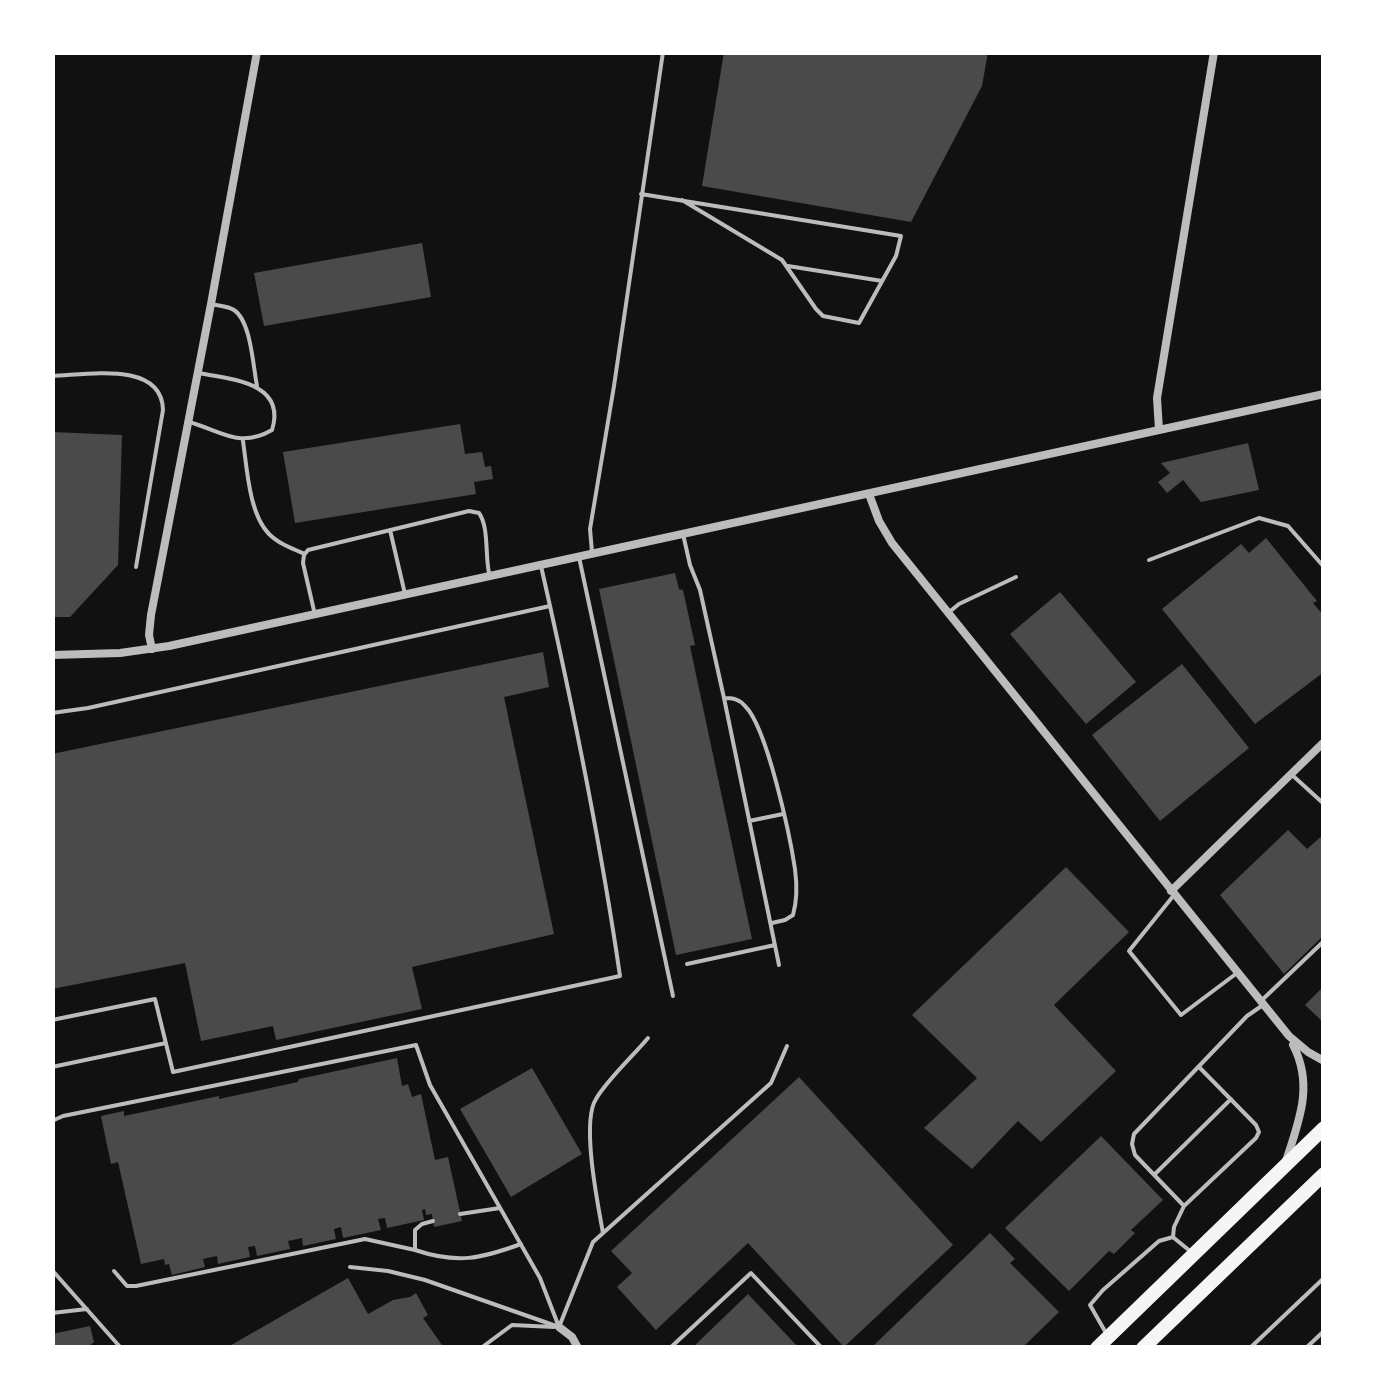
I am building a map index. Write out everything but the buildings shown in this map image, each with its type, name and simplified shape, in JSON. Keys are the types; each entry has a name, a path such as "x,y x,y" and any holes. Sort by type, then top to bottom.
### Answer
{"highway":[{"path":"1102,1342 1324,1128"},
{"path":"1143,1348 1324,1174"}],"street":[{"path":"152,650 150,615 257,52"},
{"path":"1160,430 1157,398 1214,52"},
{"path":"52,655 152,650 1324,394"},
{"path":"869,494 878,521 892,543 1288,1036 1303,1072 1304,1104 1285,1166"},
{"path":"1172,893 1324,742"},
{"path":"1288,1036 1324,1060"},
{"path":"559,1327 578,1348"}],"lane":[{"path":"592,554 590,528 662,52"},
{"path":"640,194 682,200 902,236 896,256 859,323 844,321 819,313 788,266 776,256 682,200"},
{"path":"788,266 882,281"},
{"path":"211,304 238,312 245,323 257,388"},
{"path":"188,422 243,440 272,430 276,420 266,393 248,383 198,373"},
{"path":"52,376 131,374 148,380 162,398 136,567"},
{"path":"243,440 252,502 267,533 305,554"},
{"path":"315,615 303,562 308,550 470,510 484,520 490,577"},
{"path":"1149,560 1259,518 1288,526 1324,566"},
{"path":"390,530 405,595"},
{"path":"684,534 724,698 779,965"},
{"path":"579,557 673,996"},
{"path":"52,1020 156,999 172,1072 620,976 588,783 541,566"},
{"path":"948,613 1016,577"},
{"path":"52,713 550,606"},
{"path":"724,698 734,698 751,713 784,814 795,869 795,912 790,918 770,924"},
{"path":"1291,774 1324,804"},
{"path":"748,822 784,814"},
{"path":"1172,893 1129,951 1139,964 1182,1016 1237,973"},
{"path":"1184,1206 1135,1155 1134,1134 1324,941"},
{"path":"687,964 774,945"},
{"path":"603,1233 593,1183 593,1102 648,1038"},
{"path":"52,1066 166,1043"},
{"path":"52,1120 416,1045 430,1085 540,1278 559,1327"},
{"path":"559,1327 594,1242 770,1083 787,1046"},
{"path":"1173,1237 1184,1206 1259,1132 1200,1067"},
{"path":"1154,1175 1230,1099"},
{"path":"460,1214 500,1208"},
{"path":"415,1250 415,1230 433,1222"},
{"path":"1173,1237 1193,1254"},
{"path":"1102,1342 1090,1305 1159,1241 1173,1237"},
{"path":"114,1271 127,1286 136,1286 364,1240 454,1260 494,1254 521,1244"},
{"path":"350,1267 388,1270 424,1280 559,1327"},
{"path":"52,1270 121,1348"},
{"path":"670,1348 751,1273 822,1348"},
{"path":"1250,1348 1324,1278"},
{"path":"52,1313 88,1309"},
{"path":"481,1348 512,1325 559,1327"},
{"path":"1306,1348 1324,1331"}]}
